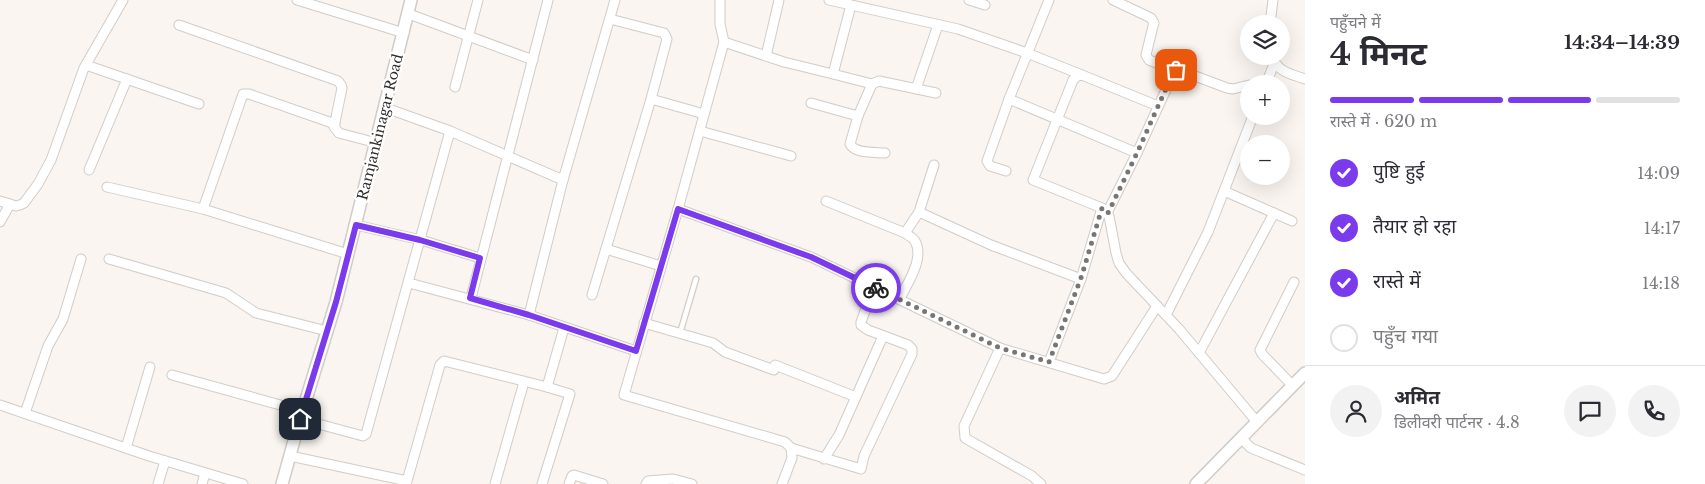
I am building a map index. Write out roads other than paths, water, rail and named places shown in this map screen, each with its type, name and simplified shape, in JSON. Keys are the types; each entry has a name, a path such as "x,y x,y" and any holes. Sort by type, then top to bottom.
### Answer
{"street":[{"path":"0,201 16,206 24,203 47,170 86,65 123,0"},
{"path":"297,0 404,33"},
{"name":"Ramjankinagar Road","path":"282,484 356,225 411,0"},
{"path":"455,87 478,0"},
{"path":"470,298 548,0"},
{"path":"529,315 563,180 616,0"},
{"path":"720,0 720,24 724,42 624,395 785,442 791,448 861,469 864,456 912,354 912,348 908,345 868,330 860,323 874,287"},
{"path":"766,56 779,0"},
{"path":"830,0 958,29 1027,53 1158,106"},
{"path":"969,0 985,5"},
{"path":"1006,171 990,166 987,160 1009,98 1049,0"},
{"path":"1113,0 1151,18 1153,21 1146,55 1150,60 1226,88 1233,89 1240,87"},
{"path":"1271,15 1273,0"},
{"path":"833,74 851,5"},
{"path":"408,14 533,60"},
{"path":"592,295 651,99 666,36 610,19"},
{"path":"179,25 342,84 335,130 377,143"},
{"path":"916,89 938,25"},
{"path":"724,42 766,56 872,84 879,81 936,93"},
{"path":"86,65 199,104"},
{"path":"1278,65 1282,70 1305,79"},
{"path":"1049,362 1104,211 1137,153 1176,70"},
{"path":"1082,75 1077,76 1073,80 1033,180 1104,211"},
{"path":"89,170 127,79"},
{"path":"872,84 858,116 850,144 852,148 857,150 885,153"},
{"path":"203,209 243,94 249,94 335,124"},
{"path":"1009,98 1137,153"},
{"path":"651,99 704,114"},
{"path":"811,103 858,116"},
{"path":"386,108 450,131 563,180"},
{"path":"172,375 364,436 409,282 450,131"},
{"path":"700,131 791,156"},
{"path":"1166,315 1208,232 1224,191 1240,158"},
{"path":"905,233 919,212 934,165"},
{"path":"107,187 203,209 348,254"},
{"path":"1224,191 1292,221"},
{"path":"826,201 905,233 915,240 917,262 900,299"},
{"path":"0,222 10,204"},
{"path":"678,209 811,257 1000,348 1104,378 1112,376 1157,306"},
{"path":"1104,211 1119,263 1199,353 1256,422"},
{"path":"919,212 991,245 1081,278"},
{"path":"1199,353 1274,213"},
{"path":"356,225 420,240 480,258"},
{"path":"606,249 661,266"},
{"path":"25,413 48,346 63,319 81,259"},
{"path":"108,259 226,292 256,313 327,331"},
{"path":"409,282 529,315 636,351"},
{"path":"1293,386 1260,350 1294,282"},
{"path":"644,323 713,343 725,352 774,367 856,397"},
{"path":"547,386 564,328"},
{"path":"824,459 839,435 883,336"},
{"path":"1000,348 964,426 965,438 1032,476 1041,484"},
{"path":"290,456 407,481 441,362 444,361 569,393 570,396 542,484"},
{"path":"126,448 150,367"},
{"path":"1196,484 1305,373"},
{"path":"495,484 524,382"},
{"path":"0,405 165,461 243,484"},
{"path":"1241,438 1251,448 1305,470"},
{"path":"782,484 792,458 791,448"},
{"path":"158,484 165,461"},
{"path":"202,484 205,473"},
{"path":"569,484 574,475 603,484"},
{"path":"646,484 648,481 673,479 692,484"}],"lane":[{"path":"680,333 696,280"}]}
